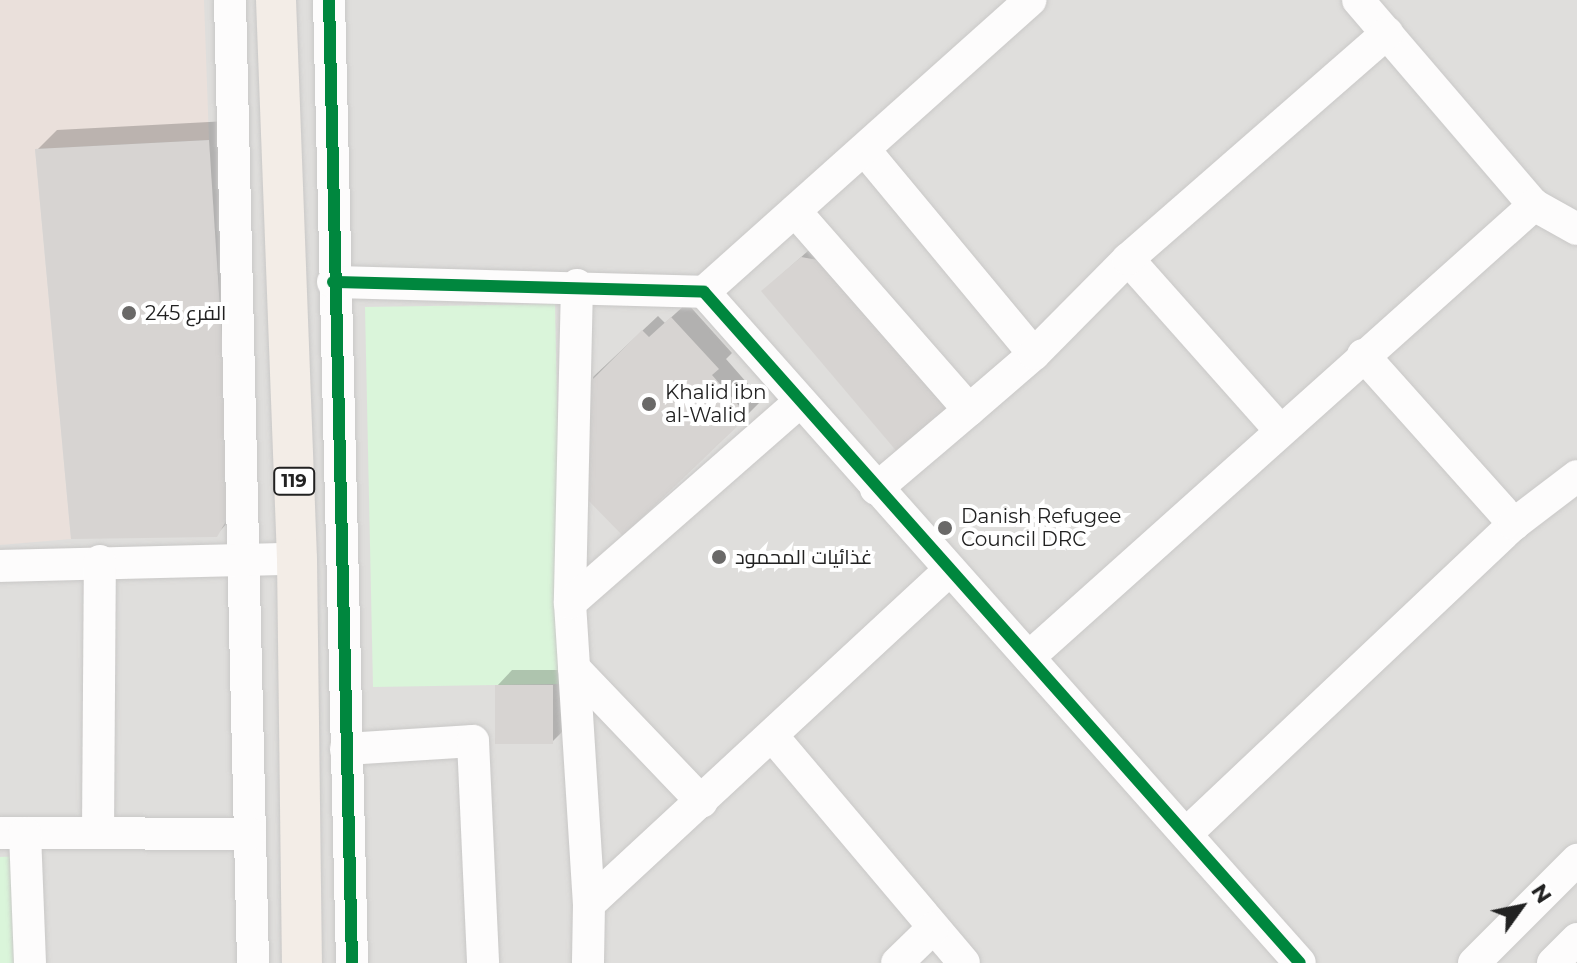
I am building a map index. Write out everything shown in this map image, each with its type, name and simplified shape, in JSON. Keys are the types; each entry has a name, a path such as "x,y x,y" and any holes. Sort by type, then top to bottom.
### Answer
{"main road":[{"name":"119","path":"276,0 297,559 302,963"}],"street":[{"path":"230,0 246,558 253,963"},
{"path":"329,0 333,282 352,963"},
{"path":"1358,0 1534,205 1577,229"},
{"path":"333,282 577,285 704,292 866,152 1023,2"},
{"path":"876,489 1034,354 1128,259 1387,33"},
{"path":"866,152 1034,354"},
{"path":"1029,657 1534,205"},
{"path":"795,211 969,410"},
{"path":"1128,259 1280,430"},
{"path":"577,285 570,603 589,904 588,963"},
{"path":"704,292 948,571 1029,657 1300,963"},
{"path":"1363,355 1514,524"},
{"path":"570,603 800,402"},
{"path":"1187,833 1514,524 1577,476"},
{"path":"0,566 100,561 297,559"},
{"path":"98,832 100,561"},
{"path":"589,904 774,738 948,571"},
{"path":"574,668 702,802"},
{"path":"774,738 964,963"},
{"path":"346,749 473,741 483,963"},
{"path":"30,963 12,833 250,834"},
{"path":"1474,963 1577,860"},
{"path":"897,963 933,928"},
{"path":"1553,963 1577,939"}],"shaded area":[{"path":"0,0 1577,0 1577,963 0,963"},
{"path":"0,0 204,0 209,140 35,149 71,539 0,545"}],"green space":[{"path":"555,304 563,684 373,687 365,307"},
{"path":"22,856 25,963 0,963 0,857"}],"building":[{"path":"209,140 233,509 217,537 71,539 35,149"},
{"path":"801,257 824,261 955,415 904,460 761,291"},
{"path":"671,317 719,369 712,375 748,416 623,536 585,497 590,382 642,330 649,337"},
{"path":"495,685 553,685 553,744 495,744"}],"cycle path":[{"path":"329,0 352,963"},
{"path":"333,282 704,292 1300,963"}],"place":[{"name":"الفرع 245","path":"129,313"},
{"name":"Khalid ibn al-Walid","path":"649,404"},
{"name":"Danish Refugee Council DRC","path":"945,528"},
{"name":"غذائيات المحمود","path":"719,557"}]}
